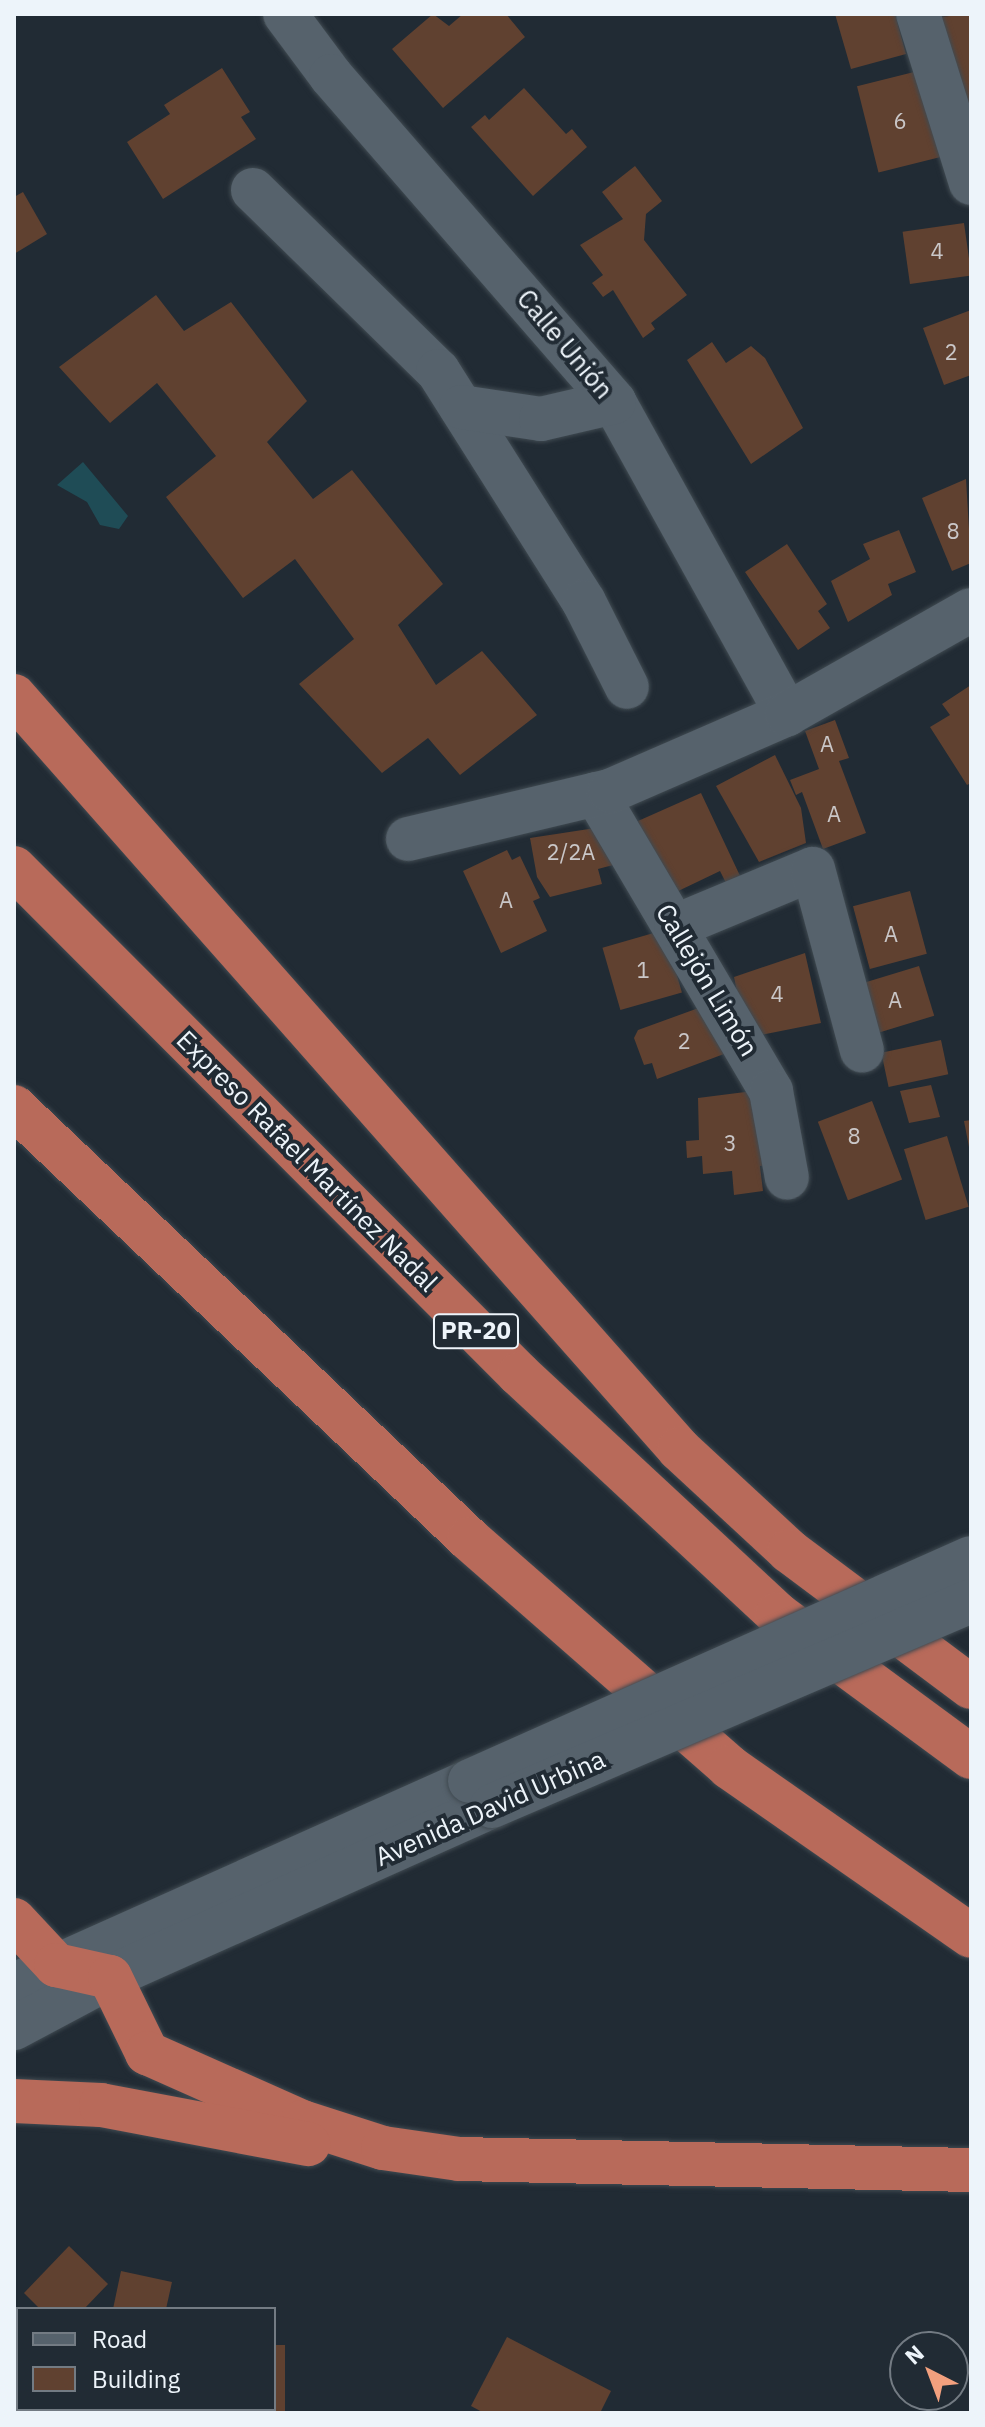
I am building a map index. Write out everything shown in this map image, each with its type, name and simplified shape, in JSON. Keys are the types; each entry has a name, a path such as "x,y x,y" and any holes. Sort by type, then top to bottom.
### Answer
{"highway":[{"path":"14,696 679,1449 789,1551 971,1687"},
{"name":"Expreso Rafael Martínez Nadal","path":"14,868 519,1374 698,1541 777,1614 971,1757"},
{"path":"14,1107 469,1539 729,1767 971,1936"},
{"path":"14,1920 56,1965 110,1977 147,2053 302,2122 383,2148"},
{"path":"14,2101 101,2105 329,2147 383,2148 459,2159 971,2170"}],"street":[{"name":"Calle Unión","path":"285,14 331,76 614,402 787,714"},
{"path":"918,14 971,183"},
{"path":"253,190 359,289 438,371 584,602 627,687"},
{"path":"461,407 541,419 614,402"},
{"path":"408,839 596,794 787,714 971,610"},
{"name":"Callejón Limón","path":"596,794 771,1091 787,1178"},
{"path":"676,926 813,869 862,1051"},
{"name":"Avenida David Urbina","path":"14,2028 110,1977 481,1794 971,1558"},
{"name":"Avenida David Urbina","path":"14,1985 56,1965 481,1794 971,1601"}],"water":[{"path":"83,462 128,516 119,529 100,525 87,502 57,485"}],"building":[{"path":"433,14 449,26 463,14 506,14 525,37 443,108 392,49"},
{"path":"835,14 895,14 906,54 851,69"},
{"path":"971,14 971,106 957,110 939,17"},
{"path":"222,68 250,112 241,117 256,139 163,199 127,142 170,114 164,105"},
{"path":"922,70 944,156 879,173 857,86"},
{"path":"524,88 566,134 572,129 587,147 533,196 471,127 485,115 489,120"},
{"path":"635,166 662,201 646,214 644,240 687,295 651,323 655,329 643,338 613,290 603,297 592,283 603,275 580,245 623,219 602,192"},
{"path":"23,192 47,234 14,254 14,197"},
{"path":"964,223 971,276 910,284 903,232"},
{"path":"156,295 184,331 231,302 307,401 267,442 313,499 352,470 443,584 398,625 436,685 482,651 537,715 460,775 428,738 382,773 299,684 354,639 295,559 243,598 166,497 216,456 157,383 110,423 59,367"},
{"path":"971,310 971,375 944,385 923,328"},
{"path":"712,342 726,363 751,346 765,358 803,428 751,464 687,360"},
{"path":"966,479 971,563 952,571 922,498"},
{"path":"899,530 916,572 888,584 892,595 848,622 831,581 870,559 863,544"},
{"path":"787,544 827,604 818,611 830,628 798,650 745,572"},
{"path":"971,685 971,783 967,785 930,727 950,715 942,704"},
{"path":"835,720 849,758 839,761 866,833 823,849 802,792 796,795 790,780 819,769 805,731"},
{"path":"775,755 801,808 806,843 759,862 716,786"},
{"path":"701,793 742,880 728,887 720,871 672,894 638,821"},
{"path":"602,827 613,865 598,869 602,884 550,897 537,877 530,838"},
{"path":"507,850 512,860 520,856 540,898 533,901 547,931 501,953 463,871"},
{"path":"910,891 927,954 870,969 853,906"},
{"path":"664,930 682,992 620,1010 602,948"},
{"path":"805,953 821,1023 746,1038 734,977"},
{"path":"919,966 934,1016 871,1035 856,985"},
{"path":"704,1006 724,1054 657,1079 652,1063 644,1065 634,1038 638,1030"},
{"path":"941,1040 948,1074 889,1087 881,1053"},
{"path":"931,1085 940,1117 909,1123 900,1091"},
{"path":"753,1091 770,1165 760,1166 763,1191 734,1195 732,1171 703,1174 702,1156 687,1158 686,1141 699,1140 698,1098"},
{"path":"872,1101 902,1179 848,1200 818,1122"},
{"path":"971,1120 971,1152 970,1152 964,1121"},
{"path":"947,1136 969,1207 926,1220 904,1149"},
{"path":"69,2246 108,2284 86,2307 38,2307 24,2293"},
{"path":"121,2271 172,2282 166,2307 113,2307"},
{"path":"507,2337 611,2391 600,2413 484,2413 471,2406"},
{"path":"276,2345 285,2345 285,2413 220,2413 276,2411"}]}
